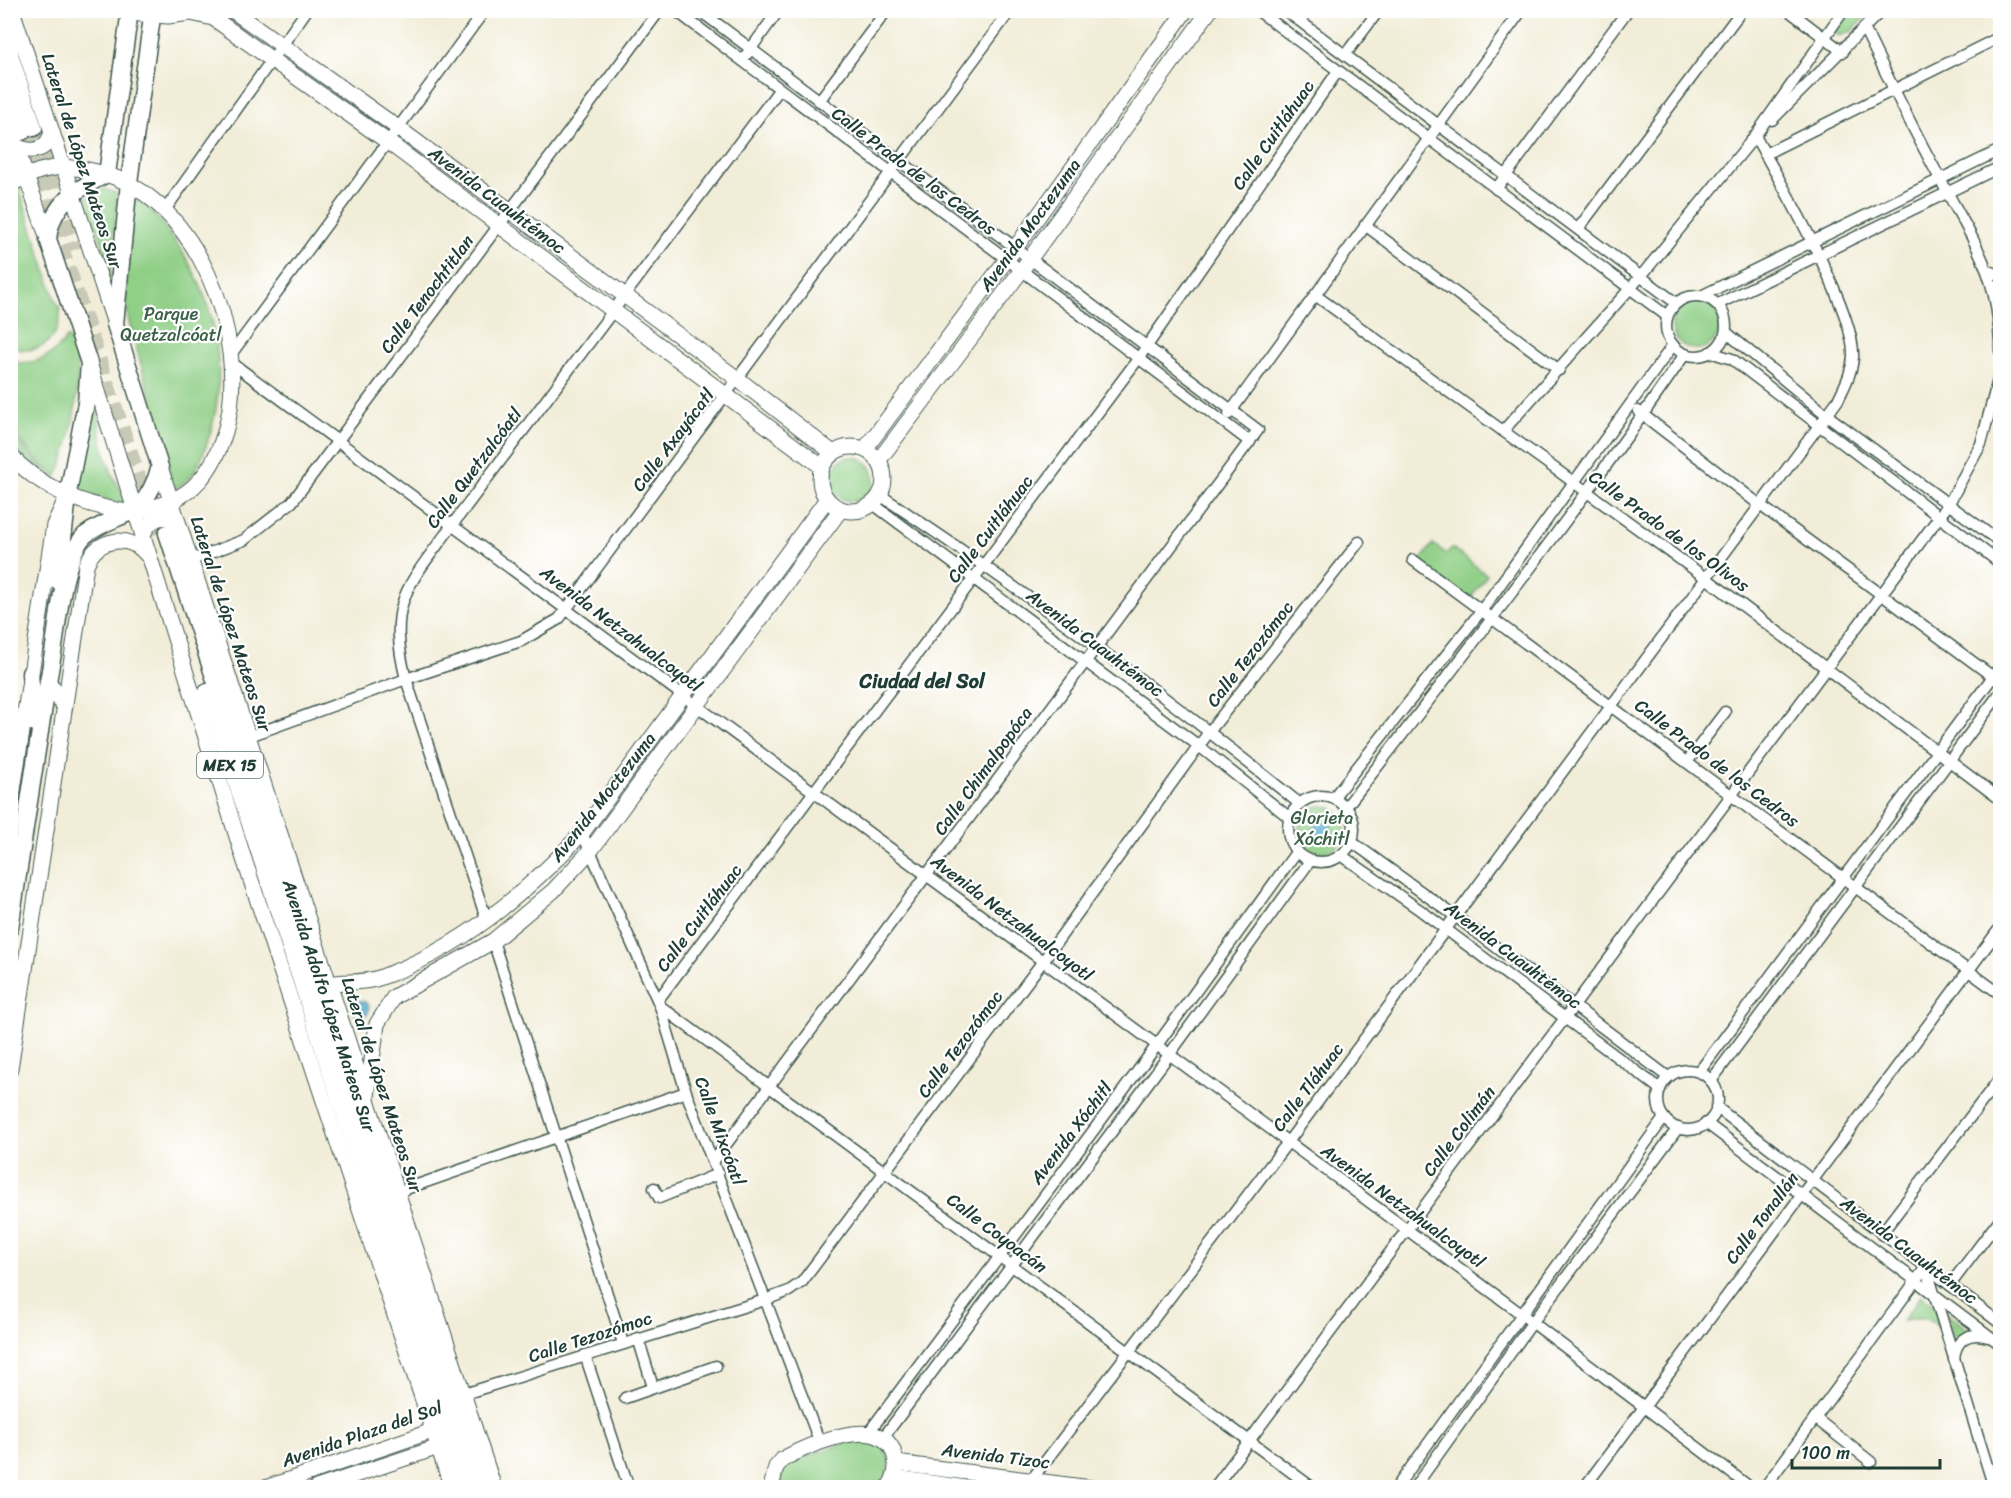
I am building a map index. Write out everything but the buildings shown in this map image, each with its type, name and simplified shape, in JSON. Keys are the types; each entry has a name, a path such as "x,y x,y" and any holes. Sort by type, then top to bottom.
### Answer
{"main road":[{"path":"48,239 56,212 72,192 107,174 130,11"},
{"path":"115,324 129,182 152,13"},
{"path":"10,55 21,134"},
{"path":"10,95 21,134"},
{"name":"Lateral de López Mateos Sur","path":"48,239 89,363"},
{"name":"Lateral de López Mateos Sur","path":"115,324 160,467"},
{"path":"60,608 57,582 68,496 86,403 89,363"},
{"path":"10,928 13,894 60,608 72,559 79,541 85,535 134,512 148,493 160,467"},
{"name":"Avenida Adolfo López Mateos Sur","path":"161,531 452,1425 479,1488"},
{"path":"30,673 36,752"},
{"path":"48,682 64,705"},
{"name":"Avenida Adolfo López Mateos Sur","path":"452,1425 466,1488"}],"street":[{"name":"Lateral de López Mateos Sur","path":"12,10 115,324"},
{"name":"Avenida Cuauhtémoc","path":"232,10 398,128 622,296 739,380 832,453"},
{"path":"165,210 307,10"},
{"path":"232,358 485,10"},
{"name":"Calle Tenochtitlan","path":"189,561 244,540 292,502 660,10"},
{"name":"Calle Prado de los Cedros","path":"675,10 890,174 1250,442"},
{"name":"Calle Prado de los Cedros","path":"699,10 1258,430"},
{"path":"741,62 778,10"},
{"path":"819,101 887,10"},
{"name":"Calle Axayácatl","path":"247,737 406,679 521,642 548,627 567,609 739,380 1011,10"},
{"name":"Avenida Moctezuma","path":"865,449 1007,260 1186,10"},
{"name":"Avenida Moctezuma","path":"879,460 1021,271 1210,10"},
{"path":"1257,10 1667,316"},
{"path":"1285,10 1642,275 1676,303"},
{"path":"1345,55 1378,10"},
{"path":"1224,422 1522,10"},
{"path":"1496,189 1628,10"},
{"path":"1578,229 1742,10"},
{"path":"1788,10 1843,52"},
{"path":"1503,431 1631,288 1755,136 1844,10"},
{"path":"1755,136 1843,52 1882,10"},
{"name":"Avenida Cuauhtémoc","path":"130,11 206,15 272,58 388,142 822,467"},
{"path":"1865,30 1940,180 1980,248 1989,271 1999,317 2001,351"},
{"path":"1765,154 2001,37"},
{"name":"Calle Cuitláhuac","path":"659,1003 1138,359 1338,71"},
{"name":"Calle Quetzalcóatl","path":"487,921 406,679 398,647 397,620 400,608 411,583 453,524 622,296 779,90"},
{"path":"21,134 33,152 40,149 50,139 52,132"},
{"name":"Lateral de López Mateos Sur","path":"21,134 26,175 48,239"},
{"name":"Calle Tláhuac","path":"1032,1484 1760,505 1825,421 1848,378 1853,358 1846,314 1755,136"},
{"path":"1701,296 2001,150"},
{"path":"10,185 41,168 64,167 107,174 129,182 165,210 188,241 208,277 221,308 232,358 232,392 226,428 211,465 193,487 170,502 134,512 109,508 68,496 43,483 10,455"},
{"path":"1718,304 1818,258 2001,167"},
{"path":"1365,225 1559,370"},
{"path":"1989,271 2001,275"},
{"name":"Calle Prado de los Olivos","path":"1315,294 1706,578 1824,669 2001,799"},
{"path":"1690,296 1701,296 1718,304 1726,320 1726,332 1720,344 1710,352 1695,356 1685,354 1673,345 1667,334 1667,316 1676,303 1690,296"},
{"path":"1726,332 1825,421 2001,563"},
{"path":"1333,798 1481,611 1673,345"},
{"path":"1710,352 1732,358 2001,542"},
{"path":"1346,807 1492,620 1643,415 1685,354"},
{"name":"Avenida Netzahualcoyotl","path":"232,358 251,377 1406,1229 1751,1488"},
{"name":"Lateral de López Mateos Sur","path":"89,363 134,512 161,531 189,561 247,737 310,991"},
{"name":"Calle Colimán","path":"1214,1488 1948,505 1981,444 1998,392 2001,372"},
{"path":"232,392 244,379 251,377"},
{"path":"1631,406 1760,505 1997,680"},
{"name":"Calle Chimalpopóca","path":"713,1162 1258,430"},
{"path":"848,447 865,449 879,460 885,478 877,500 855,511 841,509 827,499 820,481 822,467 832,453 848,447"},
{"name":"Lateral de López Mateos Sur","path":"160,467 170,502 150,558 310,991 366,1102 464,1394 452,1425 439,1447 452,1488"},
{"path":"10,809 54,525 68,496"},
{"name":"Avenida Moctezuma","path":"310,991 364,983 452,943 487,921 539,878 582,833 827,499"},
{"name":"Avenida Cuauhtémoc","path":"877,500 985,565 1209,732 1300,804"},
{"name":"Avenida Cuauhtémoc","path":"877,500 975,578 1199,746 1290,818"},
{"name":"Avenida Moctezuma","path":"366,1102 375,1030 382,1014 394,997 493,941 553,891 591,850 841,509"},
{"path":"11,1062 13,1031 79,603 88,561 101,545 112,541 130,541 150,558"},
{"name":"Calle Tezozómoc","path":"464,1394 765,1300 789,1291 808,1275 1043,961 1209,732 1359,542"},
{"path":"72,559 79,603"},
{"name":"Calle Prado de los Cedros","path":"1413,560 2001,994"},
{"path":"1699,1072 1937,751 1997,680 2001,668"},
{"path":"1712,1081 2001,693"},
{"path":"1688,762 1725,712"},
{"path":"1316,796 1333,798 1346,807 1354,828 1352,842 1341,855 1329,861 1310,861 1297,852 1289,836 1290,818 1300,804 1316,796"},
{"name":"Calle Mixcóatl","path":"582,833 659,1003 686,1092 820,1443"},
{"name":"Avenida Cuauhtémoc","path":"1352,842 1455,916 1668,1077"},
{"name":"Avenida Xóchitl","path":"876,1435 1000,1256 1157,1046 1297,852"},
{"name":"Avenida Cuauhtémoc","path":"1341,855 1445,929 1660,1089"},
{"name":"Avenida Xóchitl","path":"876,1435 1012,1265 1170,1055 1310,861"},
{"name":"Calle Tonallán","path":"1584,1488 1811,1180 2001,928"},
{"path":"493,941 623,1343"},
{"name":"Calle Coyoacán","path":"659,1003 1313,1488"},
{"path":"1683,1070 1699,1072 1712,1081 1717,1096 1716,1107 1706,1123 1690,1130 1678,1128 1664,1118 1658,1105 1660,1089 1668,1077 1683,1070"},
{"path":"1881,1234 2001,1078"},
{"path":"397,1192 686,1092"},
{"name":"Avenida Cuauhtémoc","path":"1716,1107 2001,1323"},
{"path":"1396,1488 1664,1118"},
{"name":"Avenida Cuauhtémoc","path":"1706,1123 1997,1342"},
{"path":"1414,1488 1532,1323 1678,1128"},
{"path":"654,1188 659,1198 718,1174"},
{"path":"1950,1285 2001,1218"},
{"path":"1764,1488 1926,1267"},
{"path":"1926,1267 1994,1488"},
{"path":"1955,1366 1955,1349 1966,1336 1977,1334 1997,1342"},
{"path":"638,1338 654,1388"},
{"path":"585,1355 628,1488"},
{"path":"625,1398 716,1366"},
{"path":"1815,1418 1871,1462"},
{"name":"Lateral de López Mateos Sur","path":"452,1425 494,1488"},
{"name":"Avenida Plaza del Sol","path":"265,1488 452,1425"},
{"path":"771,1487 776,1467 783,1459 820,1443 859,1432 876,1435 889,1444 893,1476"},
{"name":"Avenida Plaza del Sol","path":"316,1488 439,1447"},
{"path":"963,1471 968,1488"},
{"name":"Avenida Tizoc","path":"893,1476 963,1471 1032,1484 1086,1487"},
{"name":"Avenida Tizoc","path":"893,1476 968,1488"}],"green space":[{"path":"1850,11 1870,11 1852,31 1839,36 1834,32"},
{"path":"19,188 56,302 60,307 60,318 53,336 40,347 31,349 11,347 10,191"},
{"path":"104,189 116,193 117,199 110,281 106,276 99,232 82,199"},
{"name":"Parque Quetzalcóatl","path":"134,198 155,215 188,261 210,312 216,339 219,367 218,394 205,449 196,469 188,479 178,487 171,489 167,455 129,322 125,299"},
{"path":"1696,301 1713,308 1720,325 1713,342 1696,349 1679,342 1672,325 1679,308"},
{"path":"67,338 71,339 75,352 77,388 72,429 56,477 28,449 12,422 9,401 10,362 19,363 42,359 55,351"},
{"path":"95,403 106,458 121,491 127,498 127,503 122,505 75,490 90,408"},
{"path":"10,428 28,453 54,481 11,446"},
{"path":"852,457 867,464 874,479 867,494 852,501 837,494 830,479 837,464"},
{"path":"1433,544 1447,554 1452,548 1487,575 1469,600 1419,563"},
{"name":"Glorieta Xóchitl","path":"1322,806 1338,813 1345,829 1338,845 1322,852 1306,845 1299,829 1306,813"},
{"path":"1921,1295 1935,1306 1941,1330 1924,1318 1903,1321"},
{"path":"1947,1313 1970,1331 1962,1334 1955,1343"},
{"path":"863,1437 880,1446 888,1456 888,1470 881,1487 780,1487 782,1469 791,1461"}],"water":[{"path":"1323,821 1331,829 1323,837 1315,829"},
{"path":"361,1001 367,1003 369,1009 367,1015 361,1017 355,1015 353,1009 355,1003"}],"tunnel":[{"path":"34,128 74,250"},
{"path":"22,132 158,536"}],"district":[{"name":"Ciudad del Sol","path":"922,681"}]}
